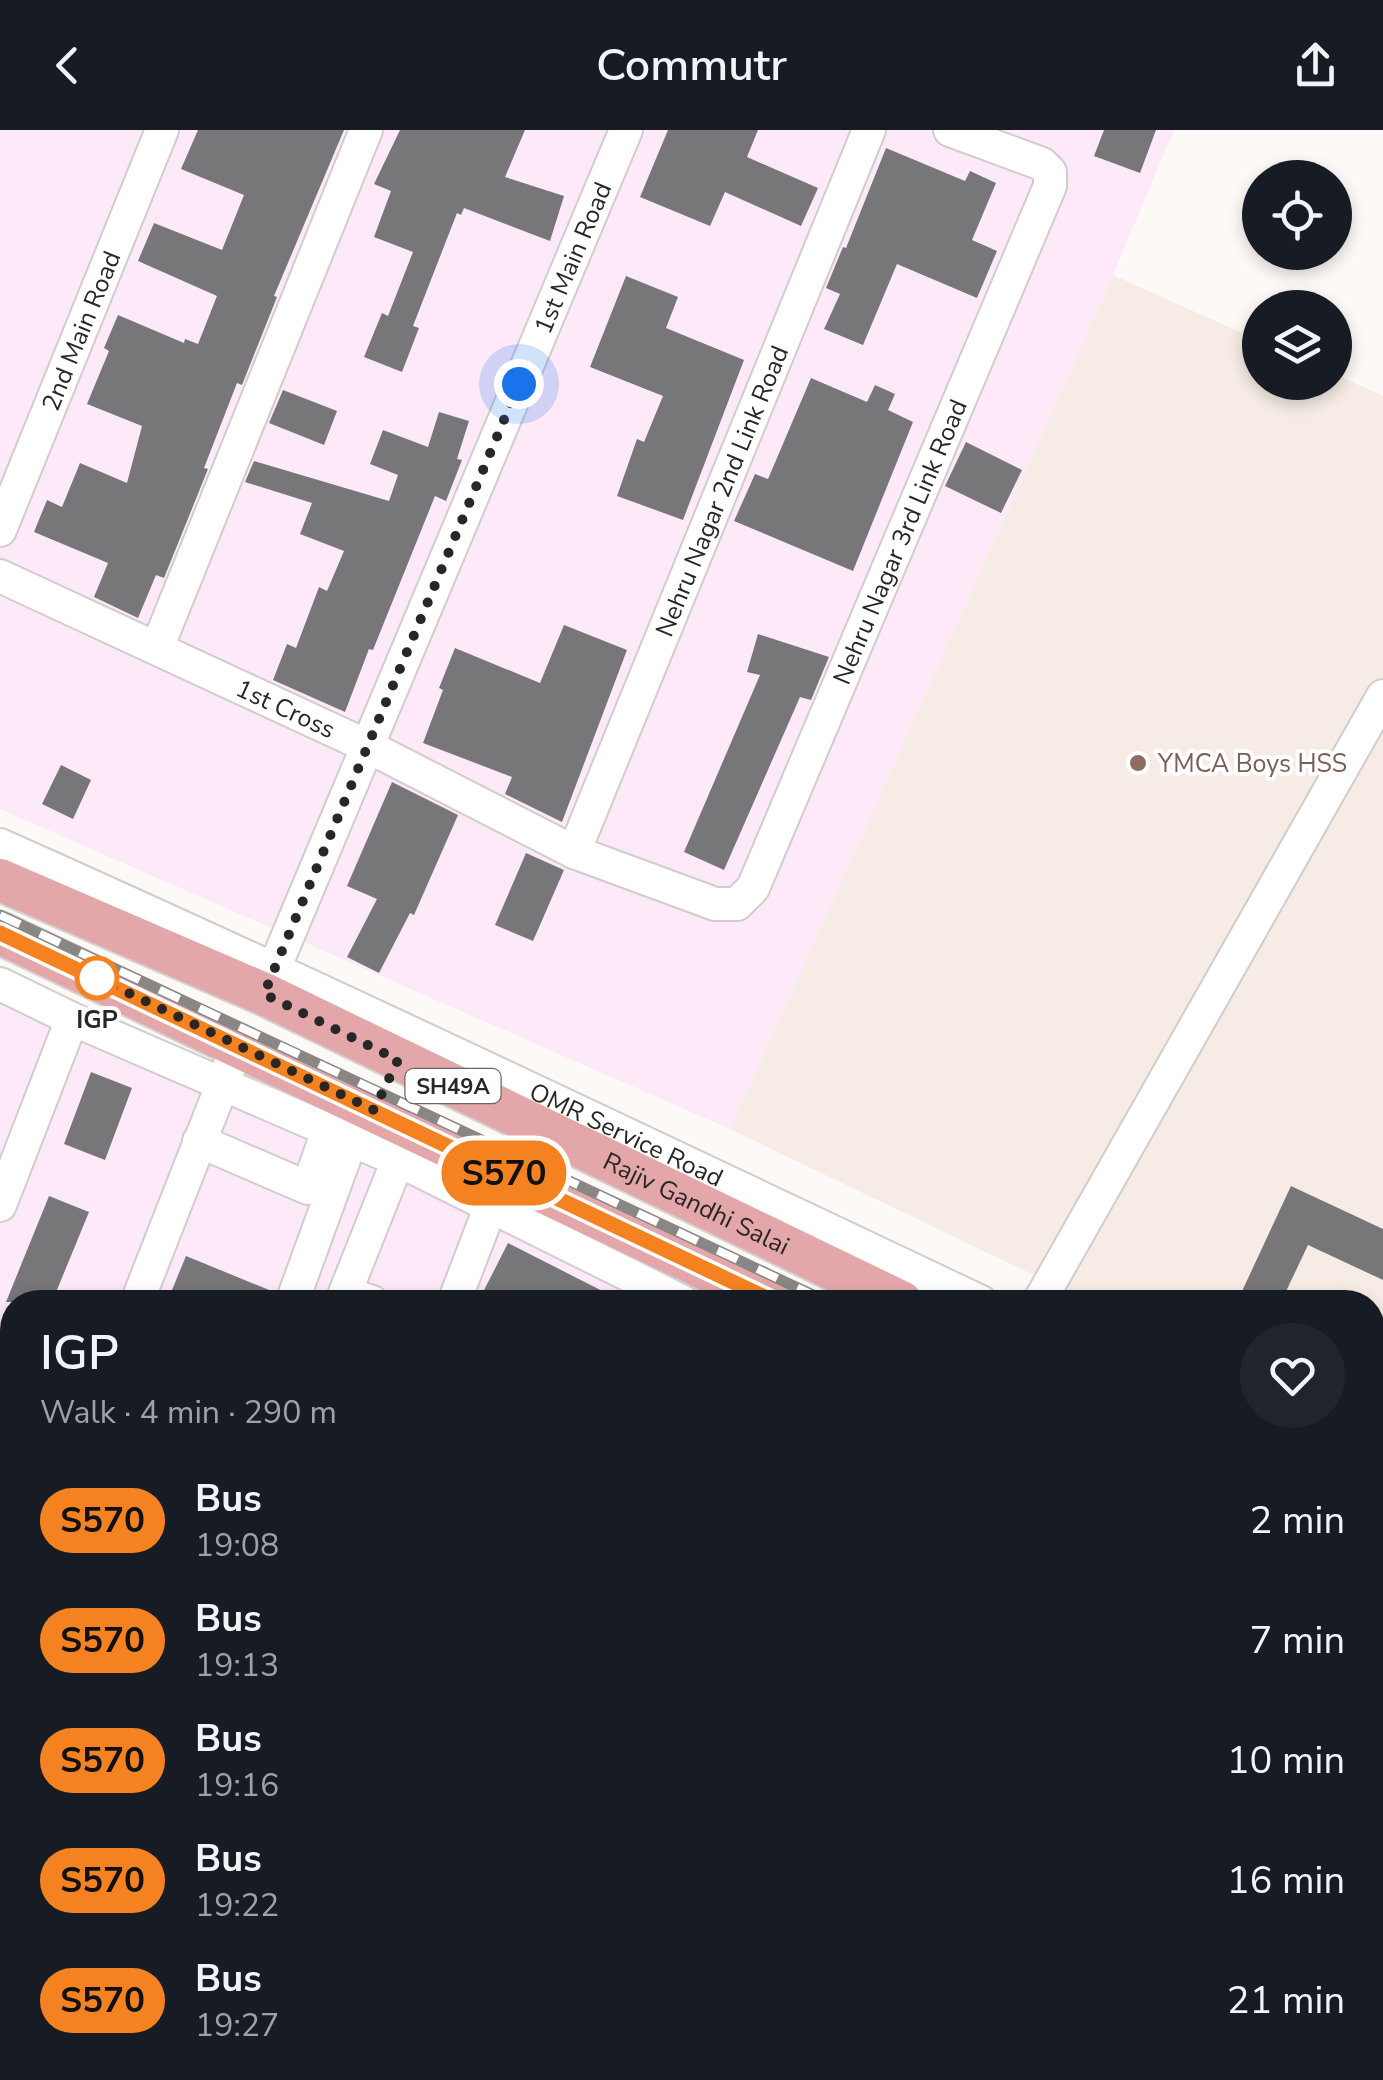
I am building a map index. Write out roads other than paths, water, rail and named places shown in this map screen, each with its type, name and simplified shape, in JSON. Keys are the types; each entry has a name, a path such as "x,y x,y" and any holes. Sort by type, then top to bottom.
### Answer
{"main road":[{"name":"Rajiv Gandhi Salai","path":"1,869 269,981 459,1072 878,1290"},
{"path":"1,869 54,869"},
{"name":"SH49A","path":"0,933 239,1046 351,1127 414,1149 748,1290"},
{"path":"351,1127 405,1047"},
{"path":"414,1149 459,1072"}],"street":[{"name":"2nd Main Road","path":"0,530 162,130"},
{"path":"157,648 366,130"},
{"name":"1st Main Road","path":"269,981 626,130"},
{"name":"Nehru Nagar 2nd Link Road","path":"574,852 869,130"},
{"name":"Nehru Nagar 3rd Link Road","path":"737,904 754,888 1050,186 1050,172 1042,164 950,130"},
{"name":"1st Cross","path":"0,576 367,746 574,852 715,904 737,904"},
{"path":"1046,1290 1383,696"},
{"path":"54,869 269,981"},
{"path":"0,984 221,1084 351,1127 319,1192 295,1290"},
{"path":"0,1205 72,1019"},
{"path":"142,1290 239,1046"},
{"name":"OMR Service Road","path":"459,1072 954,1290"},
{"path":"199,1140 319,1192"},
{"path":"357,1290 414,1149 490,1208 649,1290"},
{"path":"459,1290 490,1208"}],"railway":[{"path":"0,915 802,1290"}],"place":[{"name":"YMCA Boys HSS","path":"1138,763"},
{"name":"IGP","path":"97,978"}]}
